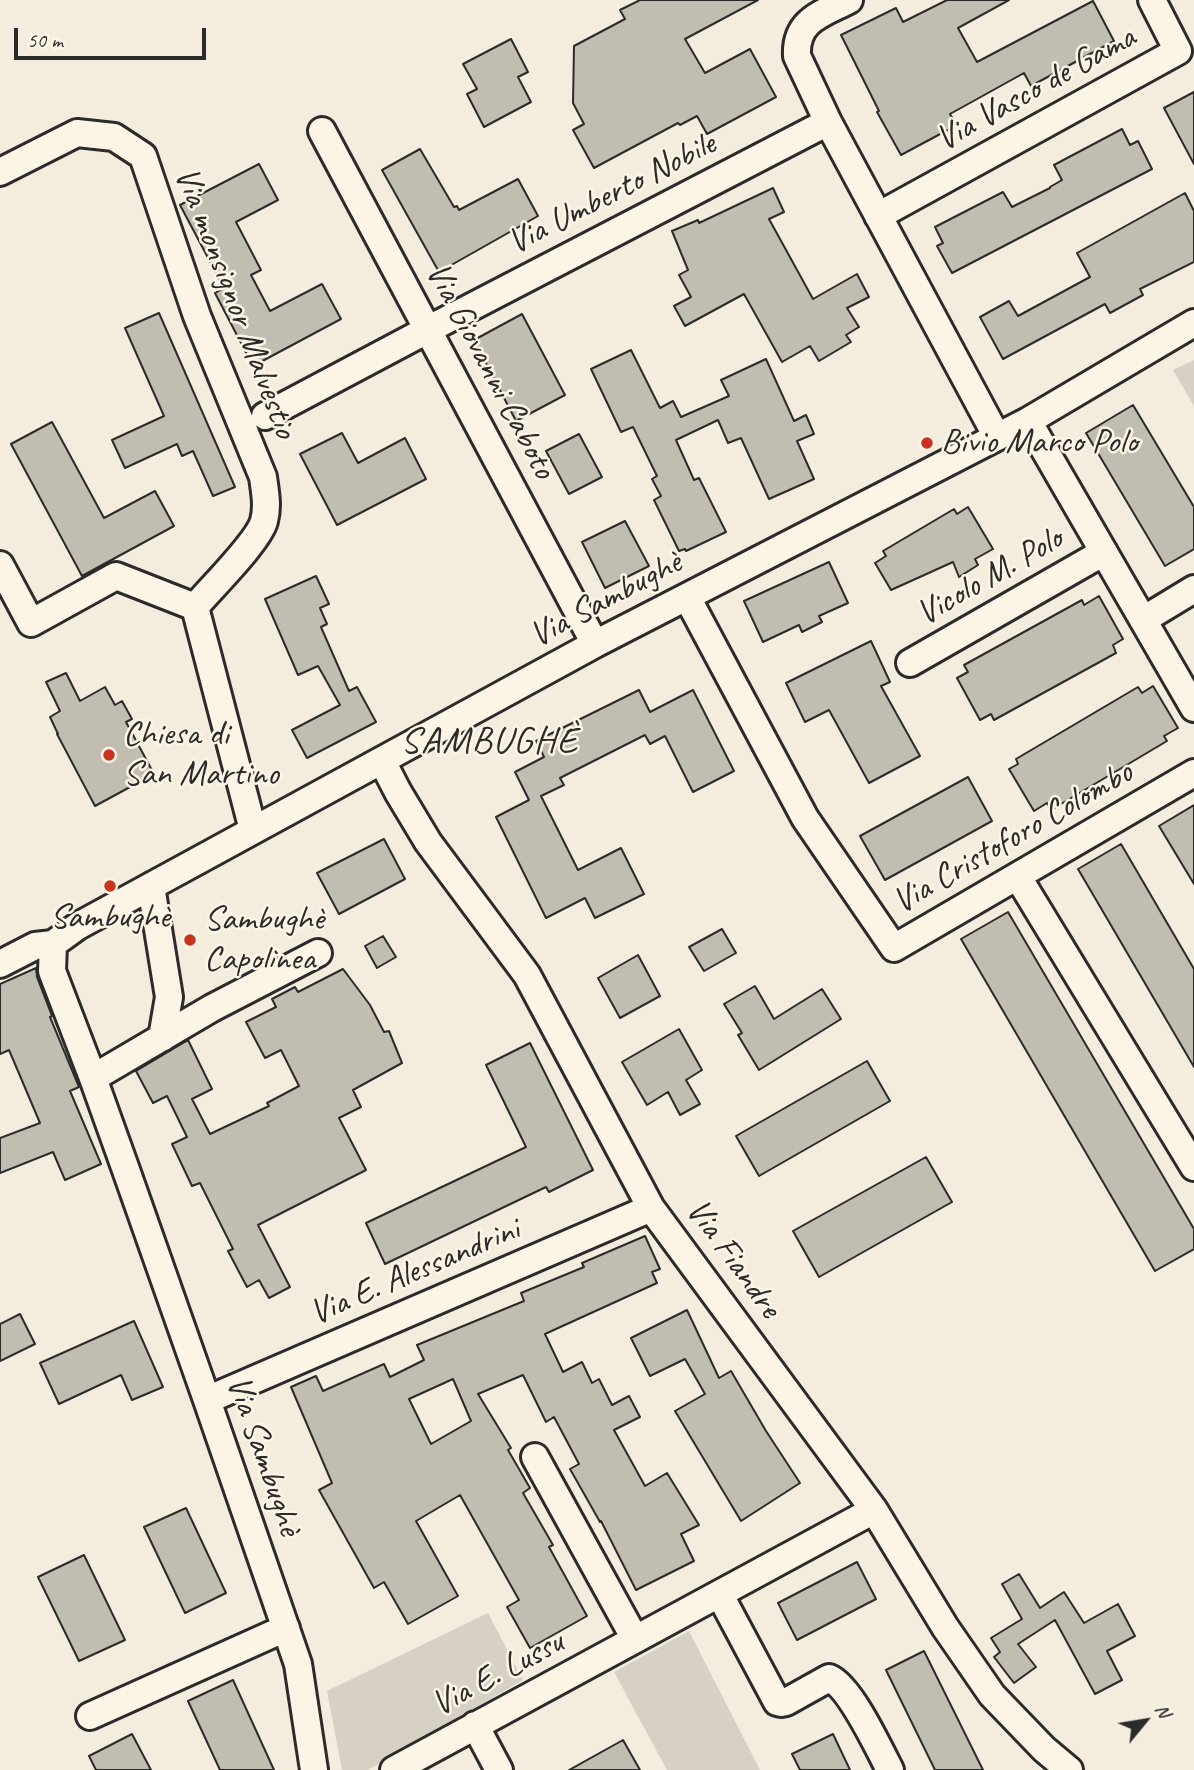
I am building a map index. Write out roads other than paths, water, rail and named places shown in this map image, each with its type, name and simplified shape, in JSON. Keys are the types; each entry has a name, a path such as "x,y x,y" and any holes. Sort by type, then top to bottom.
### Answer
{"street":[{"path":"849,0 812,20 802,29 796,44 797,56 828,122 997,437"},
{"name":"Via Vasco de Gama","path":"878,216 1178,51 1152,0"},
{"name":"Via Umberto Nobile","path":"265,416 828,122"},
{"name":"Via Giovanni Caboto","path":"322,131 595,644"},
{"name":"Via monsignor Malvestio","path":"0,172 77,133 114,137 143,156 197,316 263,477 267,503 264,524 195,607"},
{"name":"Via Sambughè","path":"0,964 35,946 53,944 78,926 595,644 1028,421 1193,326"},
{"path":"1028,421 1194,708"},
{"name":"Vicolo M. Polo","path":"910,663 1104,552"},
{"path":"0,565 31,623 116,576 195,607 253,830"},
{"path":"1143,620 1194,589"},
{"name":"Via Cristoforo Colombo","path":"687,597 805,818 894,948 1194,773"},
{"name":"Via Fiandre","path":"382,761 428,842 527,975 651,1208 874,1510 945,1627 992,1695 1044,1749 1069,1770"},
{"path":"1018,877 1194,1167"},
{"path":"151,886 169,997 162,1038"},
{"name":"Via Sambughè","path":"53,944 52,971 126,1170 298,1664 314,1770"},
{"path":"93,1078 212,1008 318,953"},
{"name":"Via E. Alessandrini","path":"207,1399 651,1208"},
{"path":"535,1457 635,1639"},
{"name":"Via E. Lussu","path":"394,1770 874,1510"},
{"path":"720,1595 777,1702 786,1702 829,1678 834,1680 853,1703 890,1770"},
{"path":"90,1716 286,1628"},
{"path":"475,1725 499,1770"}],"place":[{"name":"Bivio Marco Polo","path":"927,443"},
{"name":"Chiesa di San Martino","path":"109,755"},
{"name":"Sambughè","path":"110,886"},
{"name":"Sambughè Capolinea","path":"190,940"}],"district":[{"name":"SAMBUGHÈ","path":"490,742"}]}
